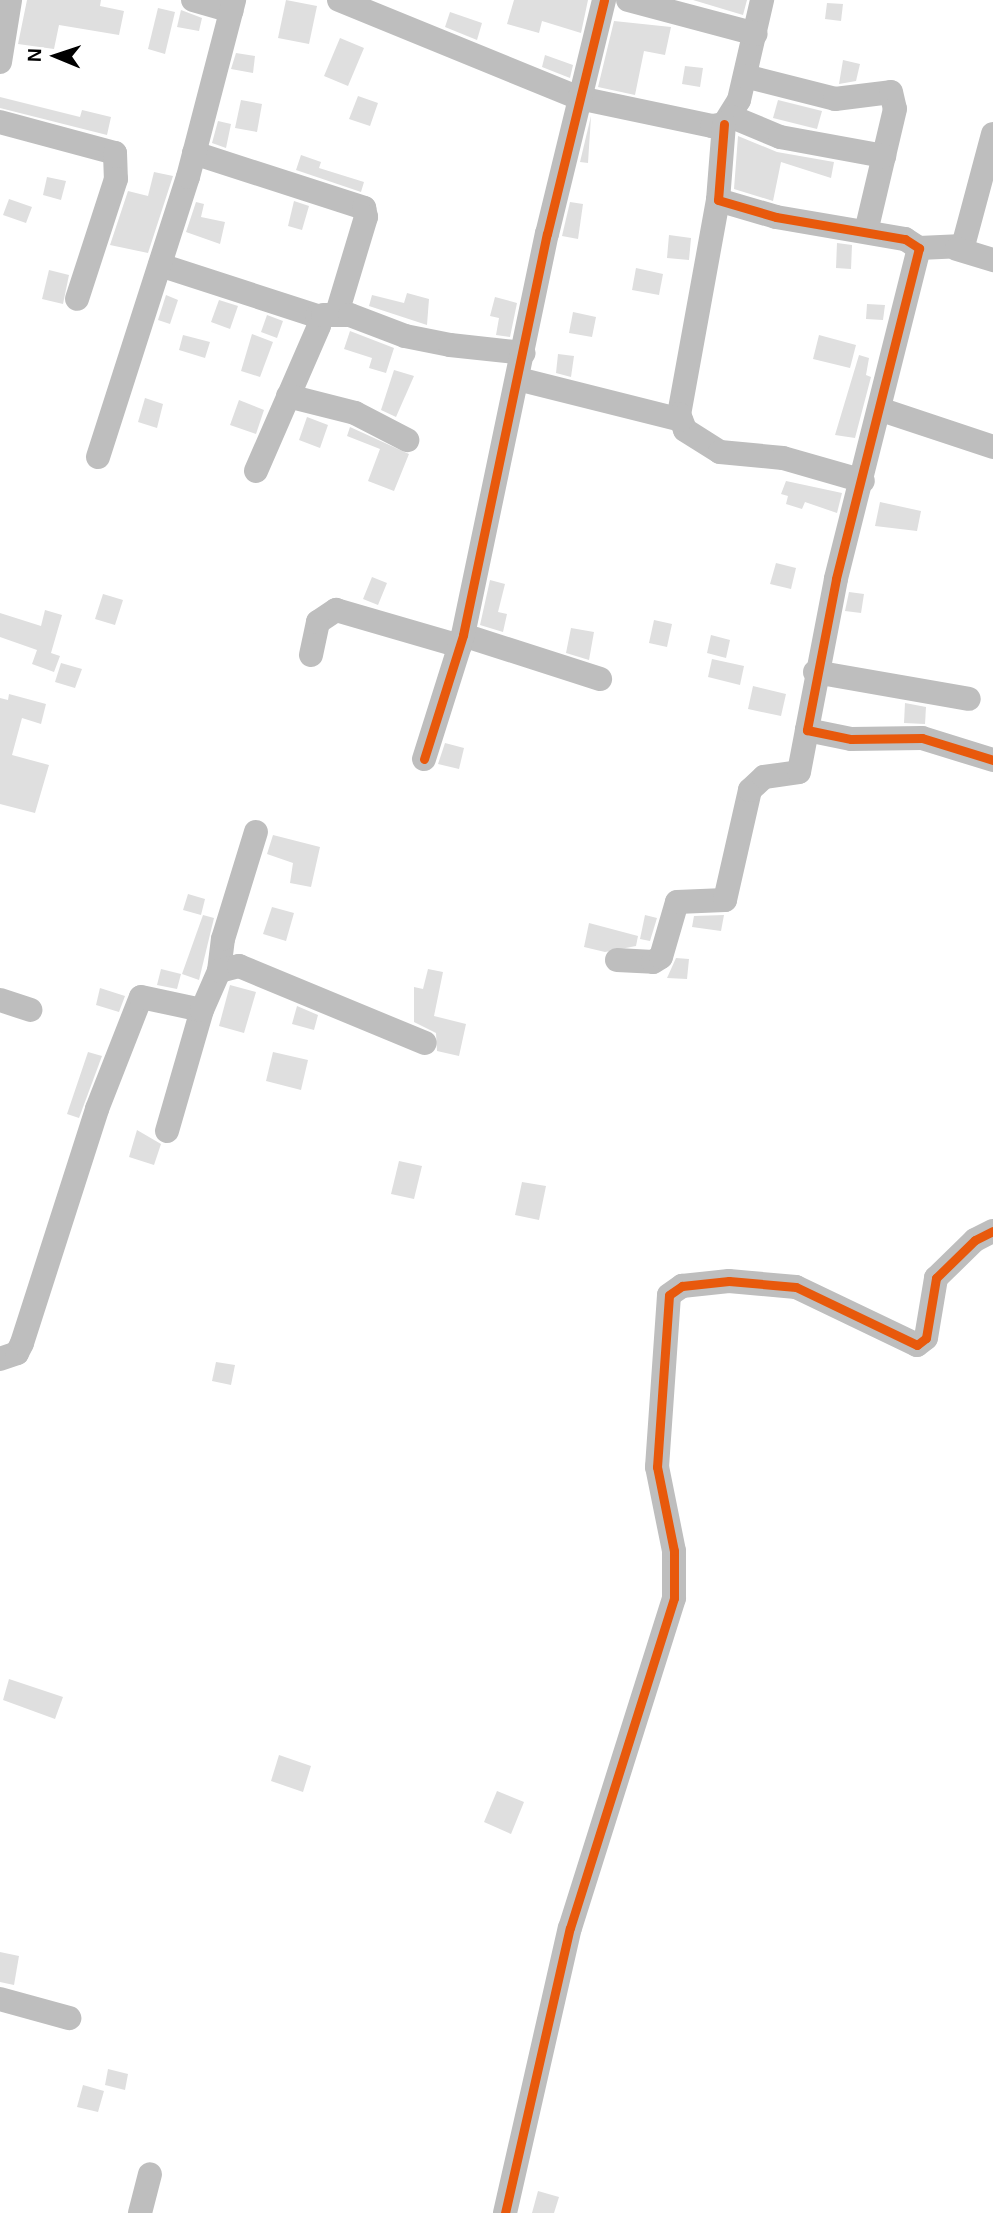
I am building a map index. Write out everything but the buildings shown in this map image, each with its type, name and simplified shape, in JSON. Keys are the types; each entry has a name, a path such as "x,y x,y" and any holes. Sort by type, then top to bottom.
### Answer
{"street":[{"path":"0,62 10,0"},
{"path":"98,457 194,153 232,5 193,0"},
{"path":"339,0 579,98 728,121 780,136 884,156"},
{"path":"424,760 462,640 579,98 604,0"},
{"path":"628,0 756,34"},
{"path":"681,420 718,200 728,121 746,76 762,0"},
{"path":"746,76 835,99 891,92 895,109 866,233"},
{"path":"0,122 115,153 116,178 77,299"},
{"path":"957,249 970,233 993,134"},
{"path":"194,153 364,208 366,218 327,315 319,326 256,471"},
{"path":"718,200 905,239 919,248 957,249 993,260"},
{"path":"617,960 653,962 661,957 677,902 725,900 750,790 755,780 799,772 815,672 882,410 919,248"},
{"path":"160,265 405,337 524,353"},
{"path":"518,379 681,420 697,442 720,452 783,458 863,481"},
{"path":"288,396 355,412 407,440"},
{"path":"882,410 993,447"},
{"path":"311,655 318,622 336,610 462,640 600,679"},
{"path":"815,672 969,699"},
{"path":"807,730 851,739 922,738 993,760"},
{"path":"167,1131 202,1010 219,971 223,939 256,832"},
{"path":"219,971 239,966 425,1043"},
{"path":"0,1359 17,1353 22,1343 134,1003 149,996 202,1010"},
{"path":"0,1000 30,1010"},
{"path":"505,2213 570,1928 674,1598 674,1551 657,1467 669,1295 682,1286 729,1281 796,1287 917,1345 926,1338 936,1279 960,1253 993,1231"},
{"path":"0,1999 69,2018"},
{"path":"140,2213 150,2174"}],"cycle path":[{"path":"424,759 463,635 547,234 604,0"},
{"path":"724,124 718,200 776,217 905,239 919,248 836,579 807,730 851,739 922,738 993,760"},
{"path":"505,2213 570,1928 674,1598 674,1551 657,1467 669,1295 682,1286 729,1281 796,1287 917,1345 926,1338 936,1278 975,1240 993,1231"}]}
